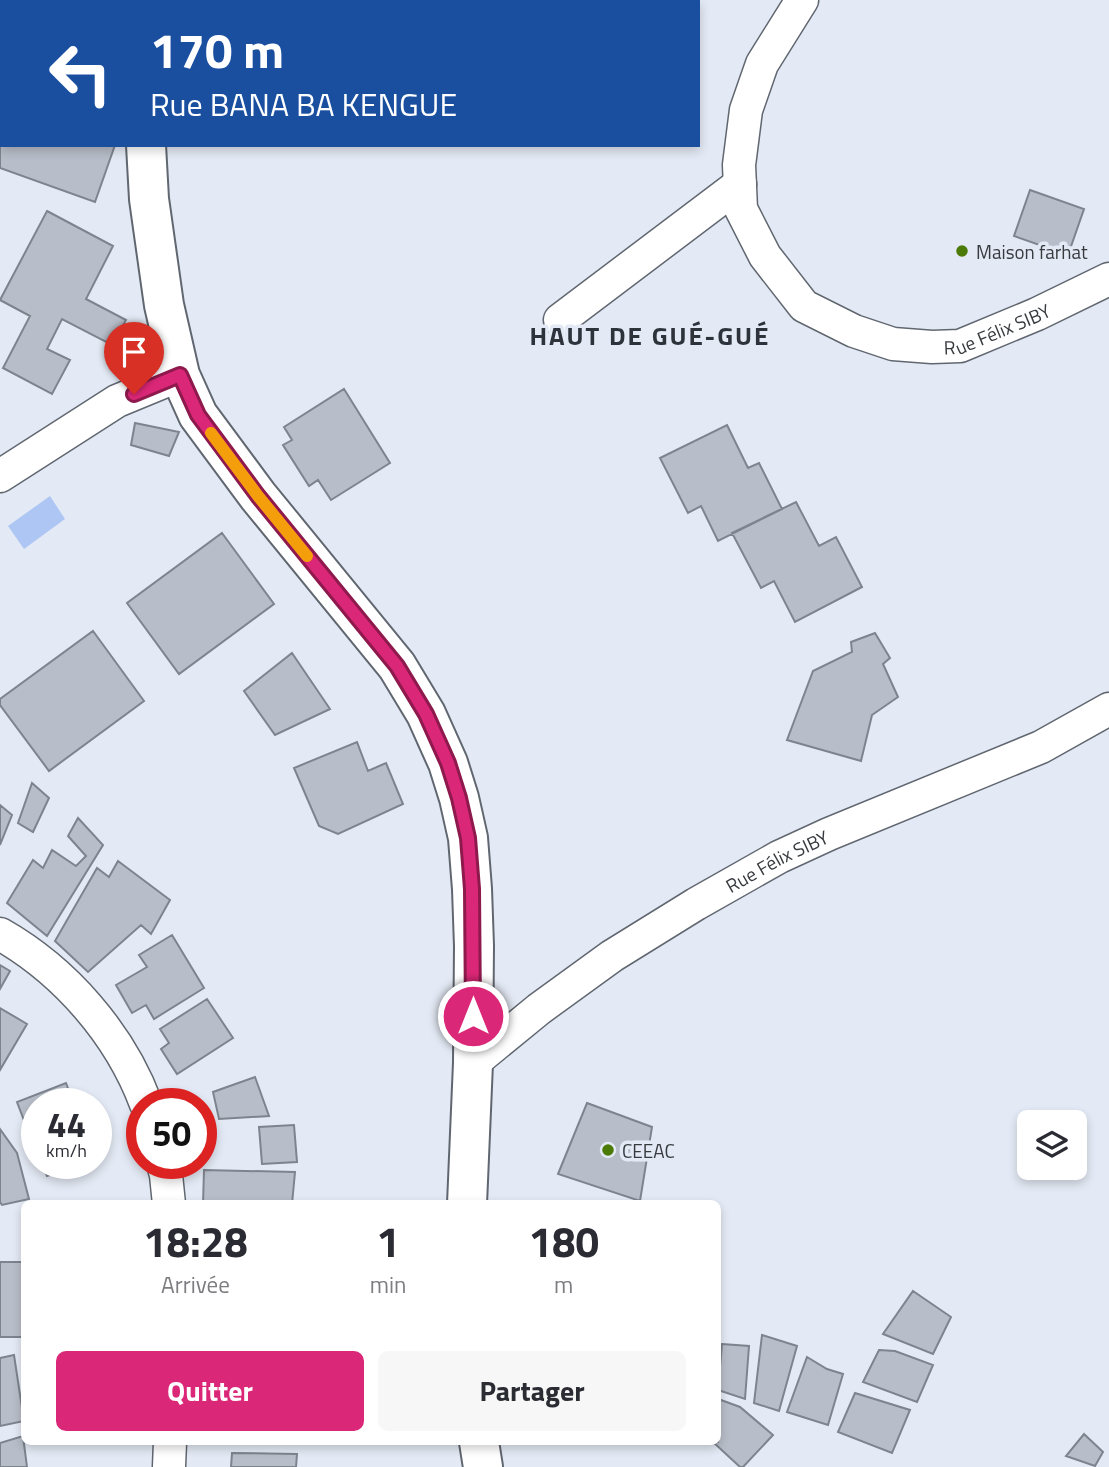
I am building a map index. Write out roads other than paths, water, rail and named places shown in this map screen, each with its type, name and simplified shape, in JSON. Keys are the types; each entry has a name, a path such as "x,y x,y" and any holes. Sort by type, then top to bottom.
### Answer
{"main road":[{"path":"146,147 149,199 164,305 180,375 198,415 258,496 397,666 426,714 448,763 459,798 468,838 474,946 473,1063 467,1200"},
{"path":"480,1445 483,1467"}],"street":[{"name":"Rue Félix SIBY","path":"802,0 762,64 746,110 739,165 741,209 765,256 804,306 854,331 893,344 960,346 1037,314 1109,279"},
{"path":"560,320 740,184"},
{"path":"0,476 117,401 180,375"},
{"name":"Rue Félix SIBY","path":"473,1063 539,1009 612,956 779,857 1041,747 1109,709"},
{"path":"0,934 18,944 80,999 102,1024 140,1088"},
{"path":"166,1179 169,1200"},
{"path":"169,1467 170,1445"}],"water":[{"path":"50,496 65,519 24,549 8,526"}],"place":[{"name":"Maison farhat","path":"962,251"},
{"name":"CEEAC","path":"608,1150"}],"district":[{"name":"HAUT DE GUÉ-GUÉ","path":"650,335"}]}
